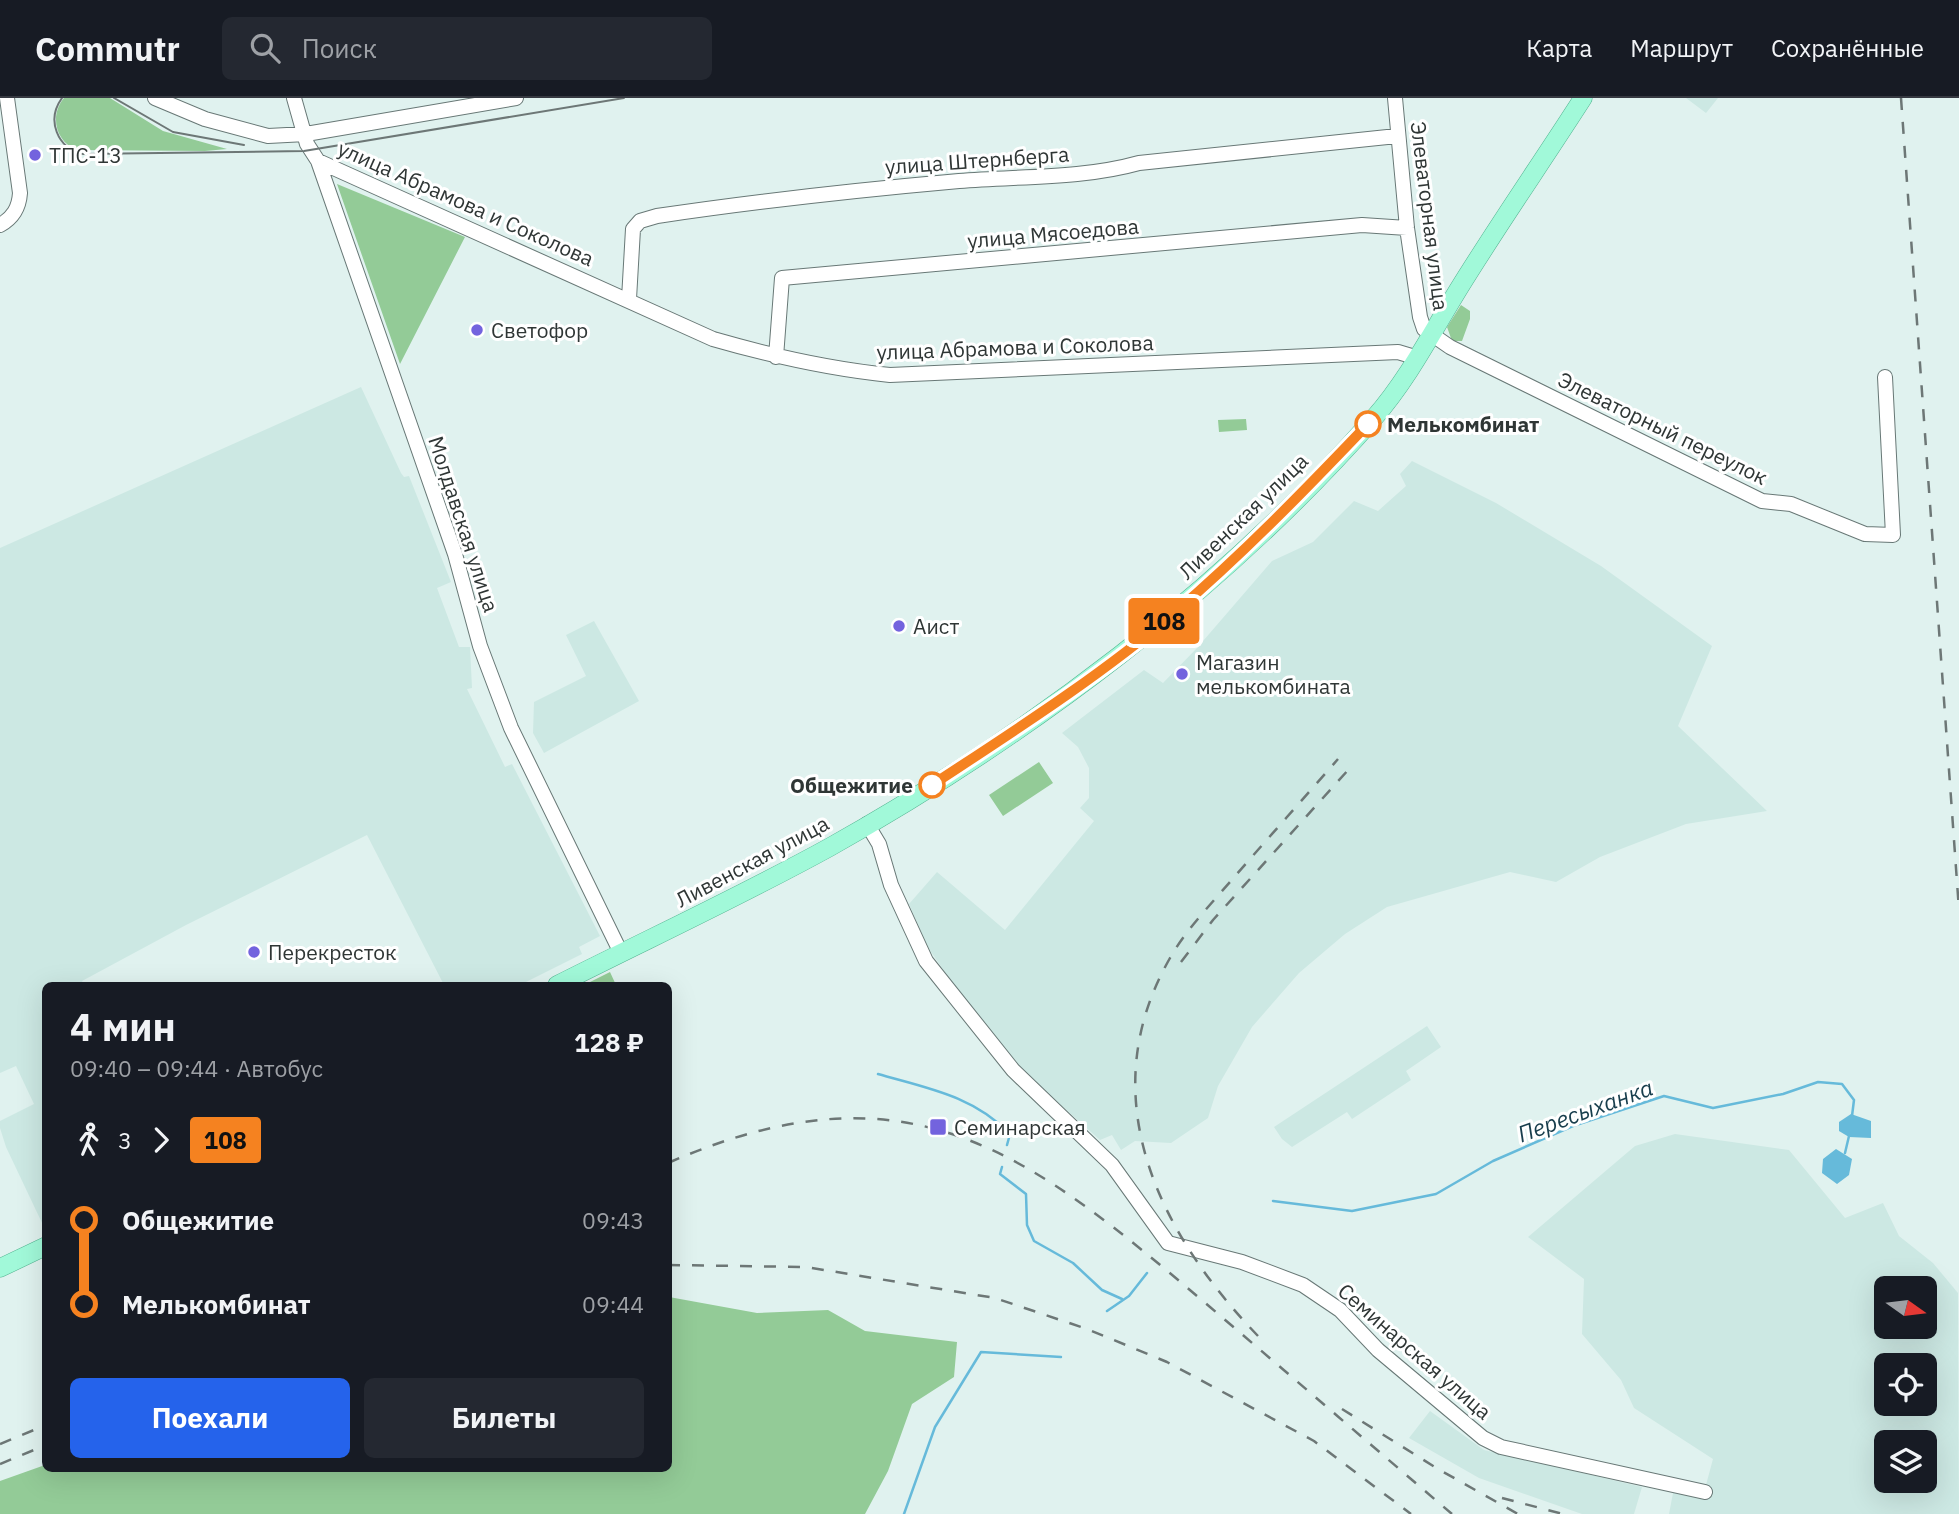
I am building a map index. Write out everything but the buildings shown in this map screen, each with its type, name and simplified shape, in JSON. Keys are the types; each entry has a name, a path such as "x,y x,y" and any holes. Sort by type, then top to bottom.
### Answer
{"main road":[{"name":"Ливенская улица","path":"563,982 758,886 867,824 1045,710 1172,614 1223,570 1374,418 1418,358 1583,98"},
{"path":"0,1268 42,1248"}],"street":[{"path":"0,225 14,213 20,193 7,98"},
{"path":"155,98 179,110 253,134 306,134 516,98"},
{"name":"Молдавская улица","path":"295,98 310,150 318,160 455,554 480,646 512,728 621,953"},
{"name":"Элеваторная улица","path":"1395,98 1407,228 1420,317 1424,329 1432,336"},
{"name":"улица Штернберга","path":"629,299 634,229 640,220 657,216 788,197 1043,175 1101,173 1139,163 1397,136"},
{"name":"улица Абрамова и Соколова","path":"318,160 713,339 776,357 841,370 890,375 1398,352 1418,358"},
{"name":"улица Мясоедова","path":"776,357 782,278 1362,225 1407,228"},
{"name":"Элеваторный переулок","path":"1432,336 1762,501 1791,504 1865,534 1893,535 1885,377"},
{"name":"Семинарская улица","path":"867,824 879,844 891,885 926,961 1013,1070 1112,1165 1168,1243 1242,1262 1303,1285 1340,1310 1380,1351 1483,1437 1502,1447 1704,1492"}],"shaded area":[{"path":"1686,98 1718,98 1706,113"},
{"path":"361,387 401,473 404,477 409,476 451,582 437,588 459,647 470,647 472,688 467,689 505,767 512,764 600,936 579,947 582,954 526,982 442,982 367,835 186,925 82,982 42,982 42,1223 6,1147 0,1128 0,1121 34,1104 16,1066 0,1073 0,548"},
{"path":"1412,461 1496,503 1601,566 1712,646 1678,726 1767,811 1686,824 1600,857 1556,882 1510,872 1387,907 1345,934 1299,973 1252,1027 1218,1086 1208,1118 1171,1143 1135,1141 1121,1150 1112,1135 1100,1140 1015,1064 983,1028 927,946 909,904 937,872 1005,930 1094,821 1080,808 1089,798 1089,768 1078,747 1062,733 1144,670 1163,683 1272,561 1313,542 1354,501 1378,511 1406,486 1400,474"},
{"path":"594,621 639,701 544,753 533,733 534,702 586,676 566,635"},
{"path":"1427,1026 1441,1047 1406,1071 1411,1080 1352,1119 1347,1112 1292,1147 1282,1139 1274,1127"},
{"path":"1675,1134 1789,1150 1845,1218 1883,1203 1899,1236 1933,1263 1958,1293 1959,1514 1669,1514 1673,1493 1703,1496 1713,1459 1634,1408 1621,1380 1582,1334 1584,1279 1528,1237 1635,1146"},
{"path":"1430,1411 1484,1450 1642,1487 1634,1514 1582,1514 1479,1478 1409,1438"}],"green space":[{"path":"64,98 110,98 163,131 227,149 77,150 64,141 57,128 57,113"},
{"path":"337,184 465,237 400,364"},
{"path":"1461,305 1470,311 1470,319 1462,341 1452,341 1447,327"},
{"path":"1246,419 1247,430 1219,432 1218,420"},
{"path":"1039,762 1053,783 1003,816 989,795"},
{"path":"610,972 615,982 590,982"},
{"path":"672,1298 757,1313 828,1310 865,1331 957,1342 954,1377 912,1404 888,1471 865,1514 0,1514 0,1481 42,1466 42,1472 672,1472"}],"water":[{"path":"1851,1114 1871,1121 1871,1138 1849,1137 1839,1131 1839,1122"},
{"path":"1836,1149 1852,1159 1849,1175 1837,1184 1822,1173 1823,1159"}],"waterway":[{"path":"878,1074 932,1089 965,1102 996,1121 1010,1134 1007,1145"},
{"name":"Пересыханка","path":"1273,1201 1352,1211 1436,1194 1493,1161 1573,1126 1664,1096 1713,1108 1783,1094 1818,1082 1842,1084 1854,1100 1852,1116"},
{"name":"Пересыханка","path":"1845,1153 1849,1136"},
{"path":"1002,1167 1000,1174 1026,1194 1027,1225 1034,1241 1073,1263 1102,1290 1122,1299"},
{"path":"1107,1311 1129,1296 1147,1273"},
{"name":"Пересыханка","path":"904,1514 935,1427 981,1352 1061,1357"}],"tram line":[{"path":"62,98 55,115 57,132 66,146 83,154 304,151 624,98"},
{"path":"114,98 173,132 244,145"}],"railway":[{"path":"1901,98 1959,910"},
{"path":"1258,1336 1222,1296 1191,1252 1165,1207 1147,1160 1137,1111 1136,1061 1147,1010 1170,958 1184,936 1338,759"},
{"path":"1181,962 1213,920 1349,769"},
{"path":"672,1162 753,1132 829,1119 898,1121 962,1138 1023,1166 1083,1205 1145,1252 1452,1514"},
{"path":"672,1265 806,1267 995,1298 1087,1329 1167,1362 1314,1441 1411,1514"},
{"path":"1342,1409 1438,1469 1518,1514"},
{"path":"0,1444 42,1427"},
{"path":"0,1464 42,1447"},
{"path":"1502,1498 1563,1514"}],"bus line":[{"name":"108","path":"932,785 1045,710 1172,614 1223,570 1368,424"}],"place":[{"name":"ТПС-13","path":"35,155"},
{"name":"Светофор","path":"477,330"},
{"name":"Мелькомбинат","path":"1368,424"},
{"name":"Аист","path":"899,626"},
{"name":"Магазин мелькомбината","path":"1182,674"},
{"name":"Общежитие","path":"932,785"},
{"name":"Перекресток","path":"254,952"},
{"name":"Семинарская","path":"938,1127"}]}
